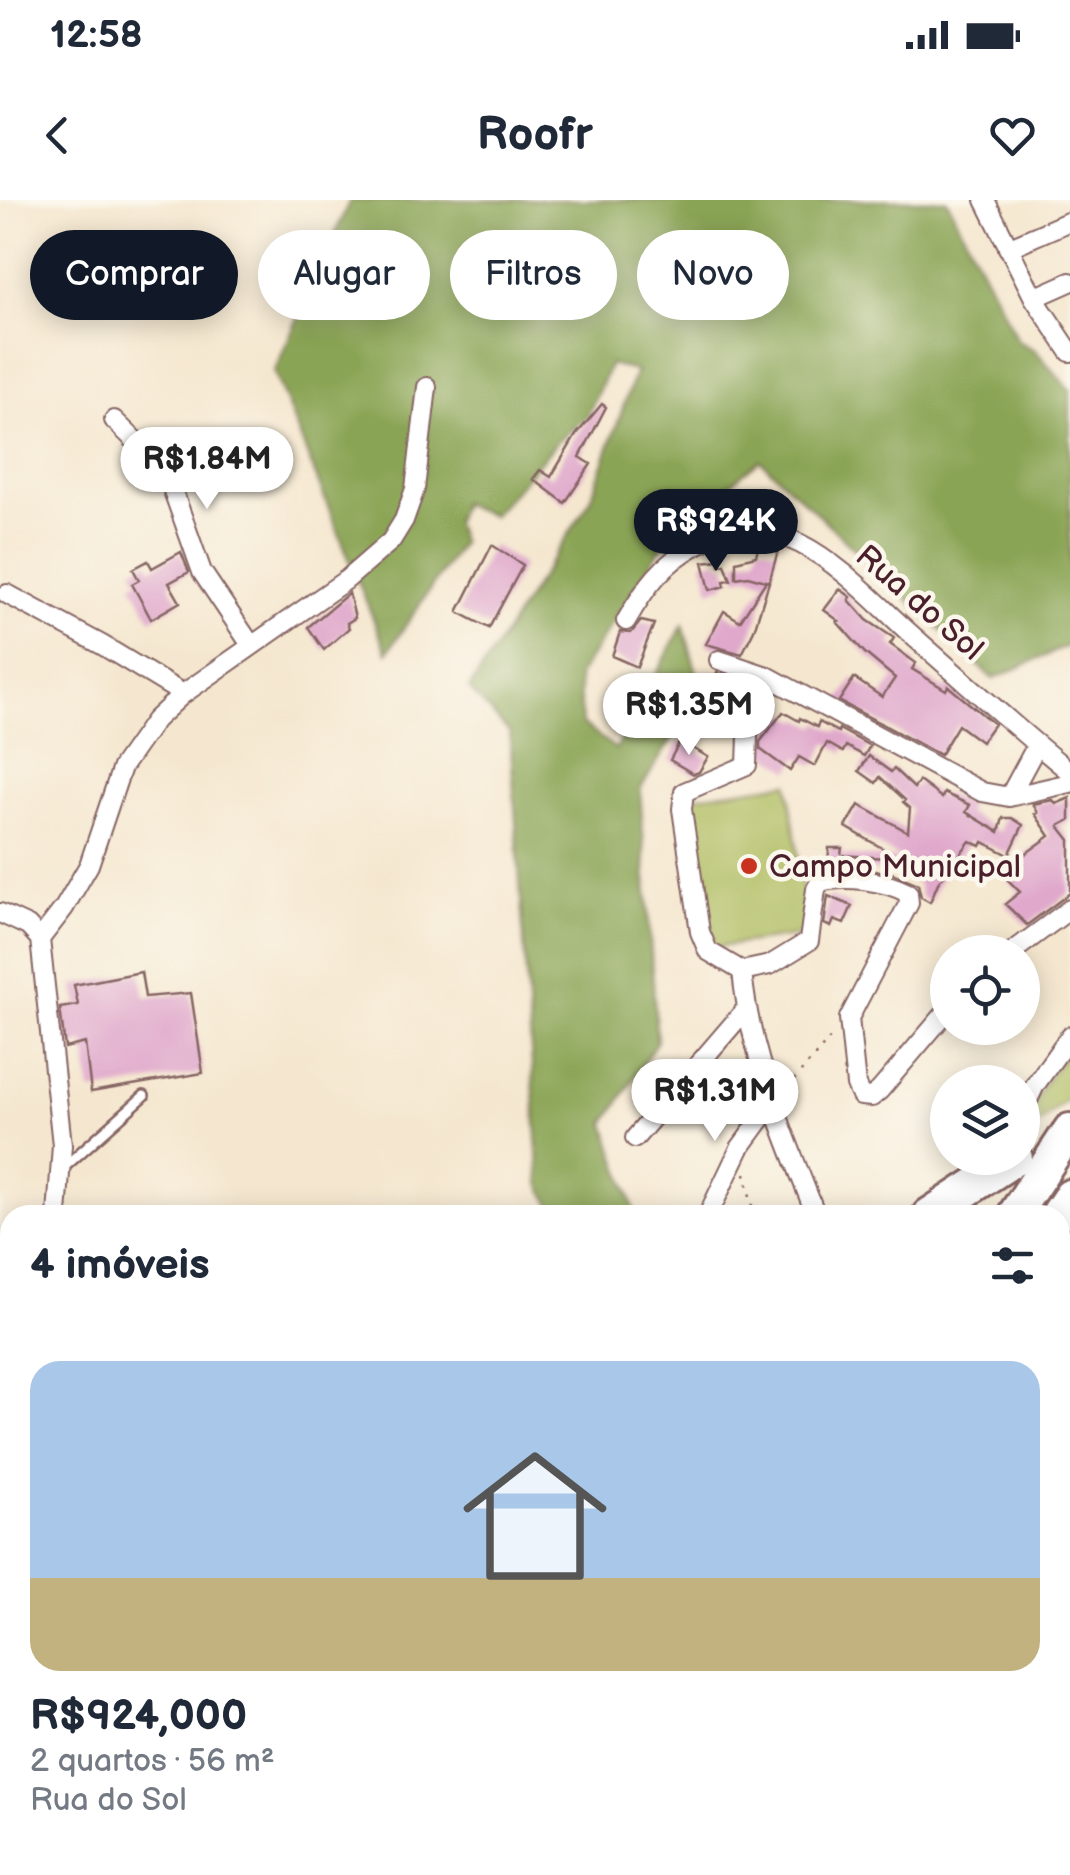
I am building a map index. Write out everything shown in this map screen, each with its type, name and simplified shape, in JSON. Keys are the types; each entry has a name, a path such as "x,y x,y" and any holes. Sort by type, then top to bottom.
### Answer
{"highway":[{"path":"1040,1141 1070,1122"},
{"path":"1021,1205 1070,1130"},
{"path":"944,1205 988,1175"}],"street":[{"path":"985,200 1034,298 1067,344"},
{"path":"1008,248 1070,221"},
{"path":"1034,298 1070,282"},
{"path":"40,939 89,865 122,768 154,720 183,694 346,580 392,540 415,489 428,387"},
{"path":"114,420 166,471 202,572 251,645"},
{"name":"Rua do Sol","path":"626,621 662,568 716,534 735,529 786,536 836,567 1070,772"},
{"path":"6,594 183,694"},
{"path":"719,660 767,676 969,787 1008,797 1070,783"},
{"path":"767,676 749,705 746,764 742,770 690,787 683,798 700,932 708,952 742,971 770,965 809,941 820,882 894,886 908,893 909,903 849,1018 856,1085 861,1096 868,1098 880,1090 930,1031"},
{"path":"1008,797 1037,745"},
{"path":"1035,935 1070,910"},
{"path":"0,913 28,926 40,939 59,1092 63,1168 58,1205"},
{"path":"742,971 746,1010 773,1103 812,1205"},
{"path":"635,1138 746,1010"},
{"path":"1040,1078 1070,1036"},
{"path":"713,1205 740,1148 773,1103"}],"lane":[{"path":"63,1168 144,1096"}],"path":[{"path":"773,1103 849,1018"},
{"path":"740,1148 752,1205"}],"green space":[{"path":"350,200 947,200 1018,341 1035,350 1070,390 1070,645 993,679 760,460 673,530 578,676 582,724 616,749 683,625 702,691 640,789 657,1041 605,1124 633,1205 551,1205 540,1184 510,733 469,689 590,501 636,371 610,364 587,417 559,440 492,516 461,503 455,523 461,543 387,653 274,372 297,320 430,320 430,230 337,230"},
{"name":"Campo Municipal","path":"788,783 809,934 711,948 689,797"},
{"path":"1070,1046 1070,1097 1040,1122 1041,1089"}],"building":[{"path":"602,404 606,407 580,457 591,464 565,503 533,479 540,470 551,477 576,435"},
{"path":"492,545 523,565 489,628 458,612"},
{"path":"759,545 778,551 769,582 748,576 736,578 736,561 756,556"},
{"path":"181,552 189,572 169,583 180,602 151,619 132,584 139,580 133,569 148,561 152,568"},
{"path":"719,560 720,565 725,564 731,580 710,590 703,562"},
{"path":"766,581 769,582 754,630 742,654 706,644 724,611 740,621"},
{"path":"840,589 851,597 849,600 867,620 894,638 890,644 916,663 912,669 946,690 948,686 994,724 981,742 958,725 940,755 839,701 854,678 882,697 895,678 824,610"},
{"path":"349,593 355,618 324,650 308,627"},
{"path":"641,621 654,624 637,667 612,656 620,632 631,633"},
{"path":"717,673 741,681 739,685 745,688 734,713 716,701 720,692 710,686"},
{"path":"783,712 817,727 819,722 838,732 839,729 870,746 864,756 846,746 843,752 827,743 815,766 799,757 790,771 760,749 760,742"},
{"path":"680,741 708,757 699,772 694,774 670,760"},
{"path":"869,756 891,772 894,769 914,788 919,781 942,798 944,793 970,805 966,812 999,832 1003,818 1023,825 1009,855 983,842 981,846 970,841 938,883 930,902 921,897 918,884 892,873 854,867 828,868 829,848 842,848 841,855 901,859 846,827 859,805 908,832 910,808 905,800 880,777 876,783 859,771"},
{"path":"1070,798 1070,820 1059,826 1070,840 1070,893 1027,925 1005,904 1020,892 1003,875 1023,863 1017,860 1050,836 1033,804 1053,800 1056,804"},
{"path":"828,896 852,906 844,924 834,920 831,927 824,924"},
{"path":"141,972 145,997 191,993 203,1073 91,1092 85,1043 65,1048 60,1008 78,1005 74,985"}],"waterway":[{"path":"1045,1197 1070,1165"}],"place":[{"name":"Campo Municipal","path":"749,866"}]}
